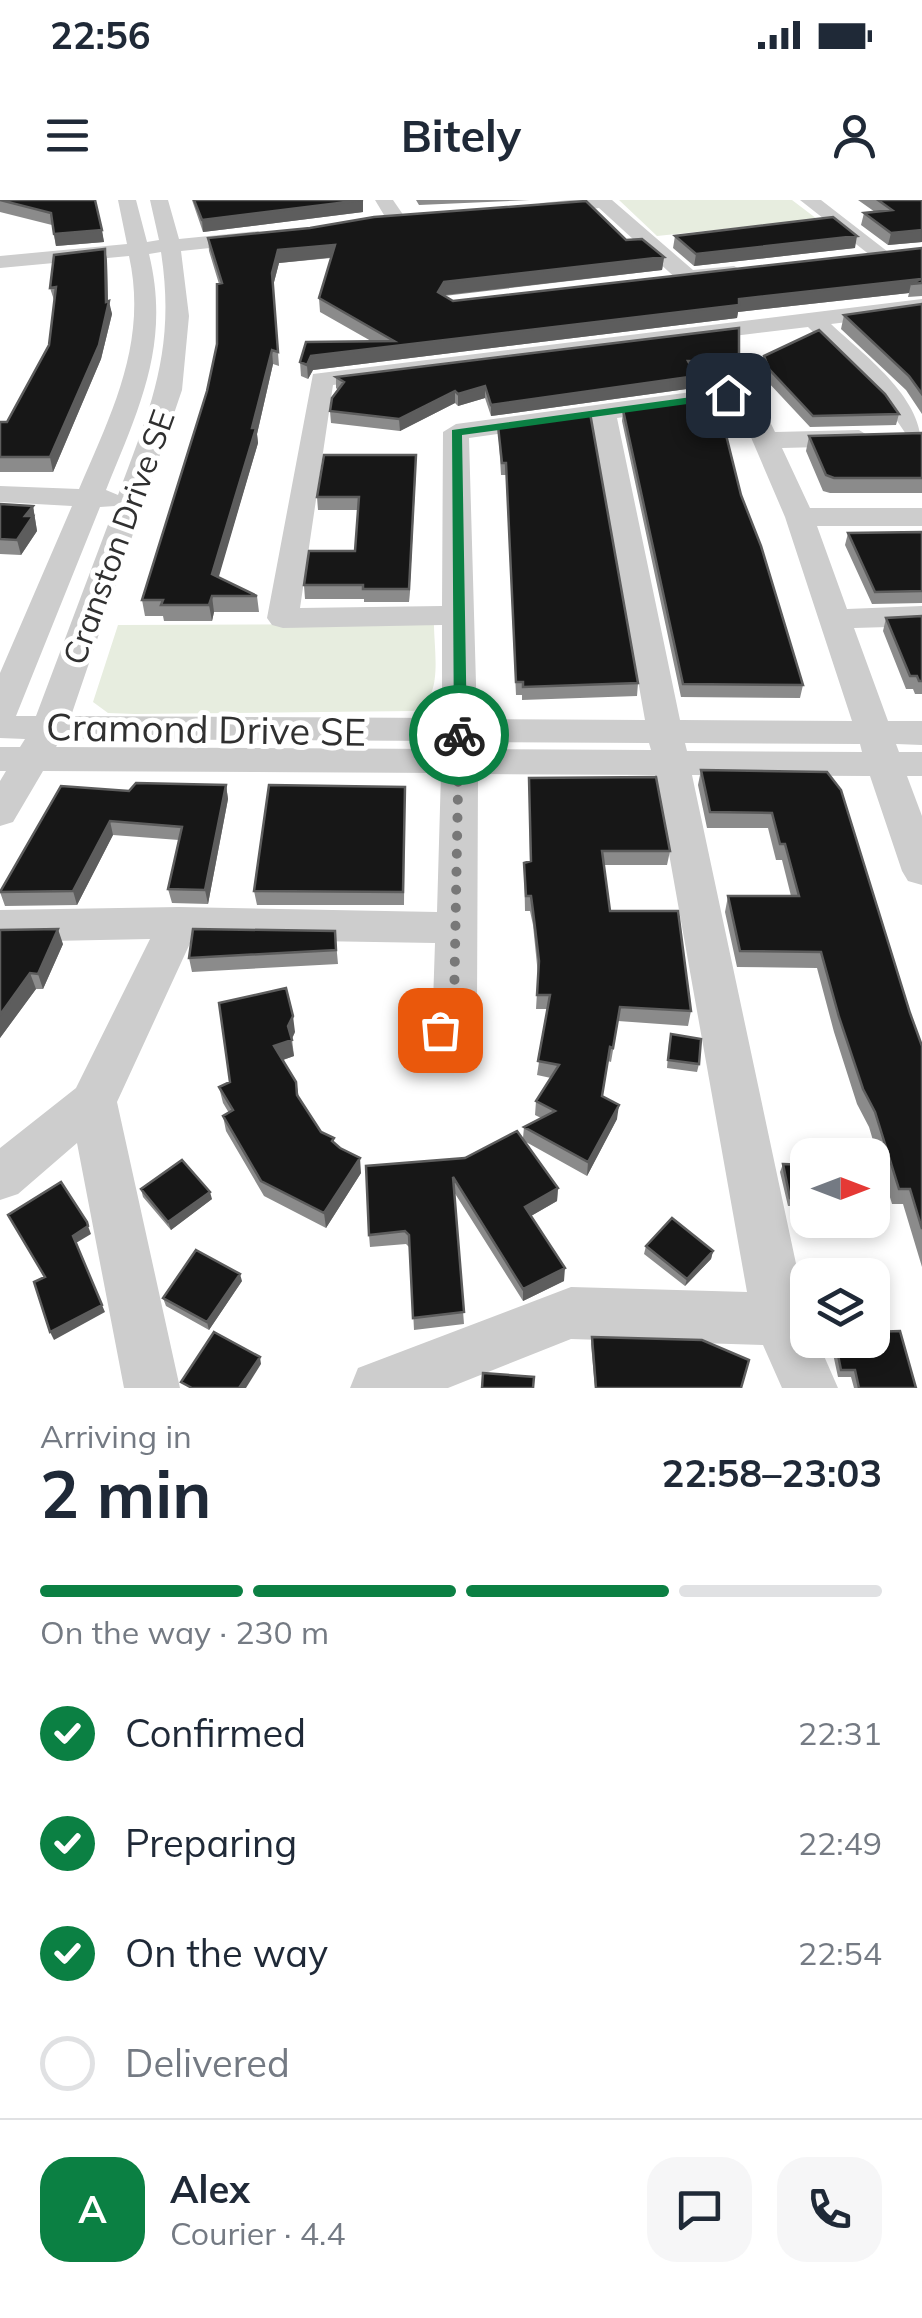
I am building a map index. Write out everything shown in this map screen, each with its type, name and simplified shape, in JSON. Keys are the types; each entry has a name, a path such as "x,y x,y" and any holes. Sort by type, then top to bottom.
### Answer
{"street":[{"name":"Cranston Drive SE","path":"0,714 48,606 87,499 136,384 143,353 147,288 127,200"},
{"name":"Cranston Drive SE","path":"0,813 133,499 170,390 180,336 179,283 158,200"},
{"path":"810,200 882,255"},
{"path":"518,210 602,201 688,277"},
{"path":"0,262 271,235"},
{"path":"846,259 911,252"},
{"path":"649,282 756,270"},
{"path":"456,615 283,618 322,379 922,306"},
{"path":"812,318 894,398 922,437"},
{"path":"426,1054 454,1005 458,928 456,432 728,395 748,402 799,517 832,620 894,754 922,871"},
{"path":"603,412 778,1319 810,1388"},
{"path":"767,440 922,437"},
{"path":"0,494 133,499"},
{"path":"799,517 922,517"},
{"path":"832,620 922,616"},
{"name":"Cramond Drive SE","path":"0,726 28,749 668,746 894,754 922,733"},
{"path":"0,926 179,923 458,928"},
{"path":"0,1178 93,1102 179,923"},
{"path":"93,1102 152,1388"},
{"path":"378,1388 571,1314 778,1319"}],"shaded area":[{"path":"619,200 792,200 817,219 657,236"},
{"path":"434,624 434,686 430,697 414,711 135,714 108,713 93,702 118,625"}],"building":[{"path":"0,200 95,200 102,230 54,234 51,213"},
{"path":"194,200 363,200 202,220"},
{"path":"878,200 922,200 922,230 891,233 864,213 892,210"},
{"path":"586,201 626,240 642,239 664,257 444,282 438,292 453,301 922,248 922,283 911,284 921,279 739,299 739,305 311,356 307,365 300,362 306,342 394,341 319,298 335,245 278,250 272,273 278,352 272,350 252,428 256,428 212,574 257,596 212,596 209,605 161,605 163,600 142,600 207,391 217,344 217,284 222,283 208,238 374,217"},
{"path":"833,217 857,236 696,254 675,236"},
{"path":"105,249 106,302 109,301 99,345 50,457 0,457 0,422 7,422 49,345 56,287 50,288 54,255"},
{"path":"922,304 922,394 909,376 844,315"},
{"path":"739,328 739,362 688,361 696,376 491,405 485,386 458,394 455,391 399,419 330,411 332,398 344,382 336,377"},
{"path":"819,330 885,394 899,414 813,416 769,369 764,356"},
{"path":"707,398 725,431 741,495 761,546 803,685 683,684 623,410"},
{"path":"590,413 638,683 523,687 523,682 516,682 506,463 502,463 498,426"},
{"path":"922,433 922,478 834,478 826,475 809,436"},
{"path":"324,455 416,455 409,589 304,585 309,551 355,551 359,497 317,497"},
{"path":"0,504 33,506 25,516 33,516 17,540 0,539"},
{"path":"922,532 922,591 875,592 848,533"},
{"path":"922,616 919,681 917,676 910,676 886,618"},
{"path":"701,770 827,772 841,790 922,1046 922,1229 910,1189 899,1189 890,1160 890,1138 883,1138 863,1089 821,952 740,951 728,896 799,896 772,813 710,812"},
{"path":"656,777 670,851 602,851 610,911 678,911 691,1011 620,1007 602,1096 619,1105 588,1162 524,1127 555,1111 536,1101 559,1065 538,1061 550,995 537,995 539,961 531,896 526,896 524,863 531,861 529,778"},
{"path":"136,783 226,785 205,890 168,889 182,827 110,821 73,891 0,892 61,786 129,791"},
{"path":"269,785 405,787 403,892 254,891"},
{"path":"58,929 38,974 30,973 0,1015 0,930"},
{"path":"193,929 335,931 336,950 189,958"},
{"path":"286,988 293,1016 288,1026 292,1040 274,1046 296,1082 297,1095 321,1132 360,1158 324,1213 261,1181 223,1116 233,1110 219,1087 230,1082 219,1003"},
{"path":"671,1034 701,1039 699,1064 668,1060"},
{"path":"517,1131 558,1188 525,1207 565,1268 523,1289 453,1177 464,1312 413,1318 409,1235 405,1231 369,1235 366,1166 465,1158"},
{"path":"182,1160 210,1192 168,1222 141,1189"},
{"path":"783,1164 790,1164 790,1198"},
{"path":"61,1182 87,1222 88,1226 73,1236 102,1305 50,1332 34,1282 45,1277 8,1215"},
{"path":"672,1218 713,1251 687,1279 646,1246"},
{"path":"196,1250 240,1274 207,1322 163,1298"},
{"path":"890,1331 900,1331 916,1388 859,1388 855,1370 841,1370 839,1358 890,1358"},
{"path":"214,1332 260,1357 239,1388 192,1388 181,1382"},
{"path":"592,1337 702,1340 749,1360 741,1388 596,1388"},
{"path":"483,1373 534,1377 533,1388 482,1388"}],"way so far":[{"path":"440,1030 454,1005 459,735"}],"route":[{"path":"459,735 456,432 728,395"}]}
